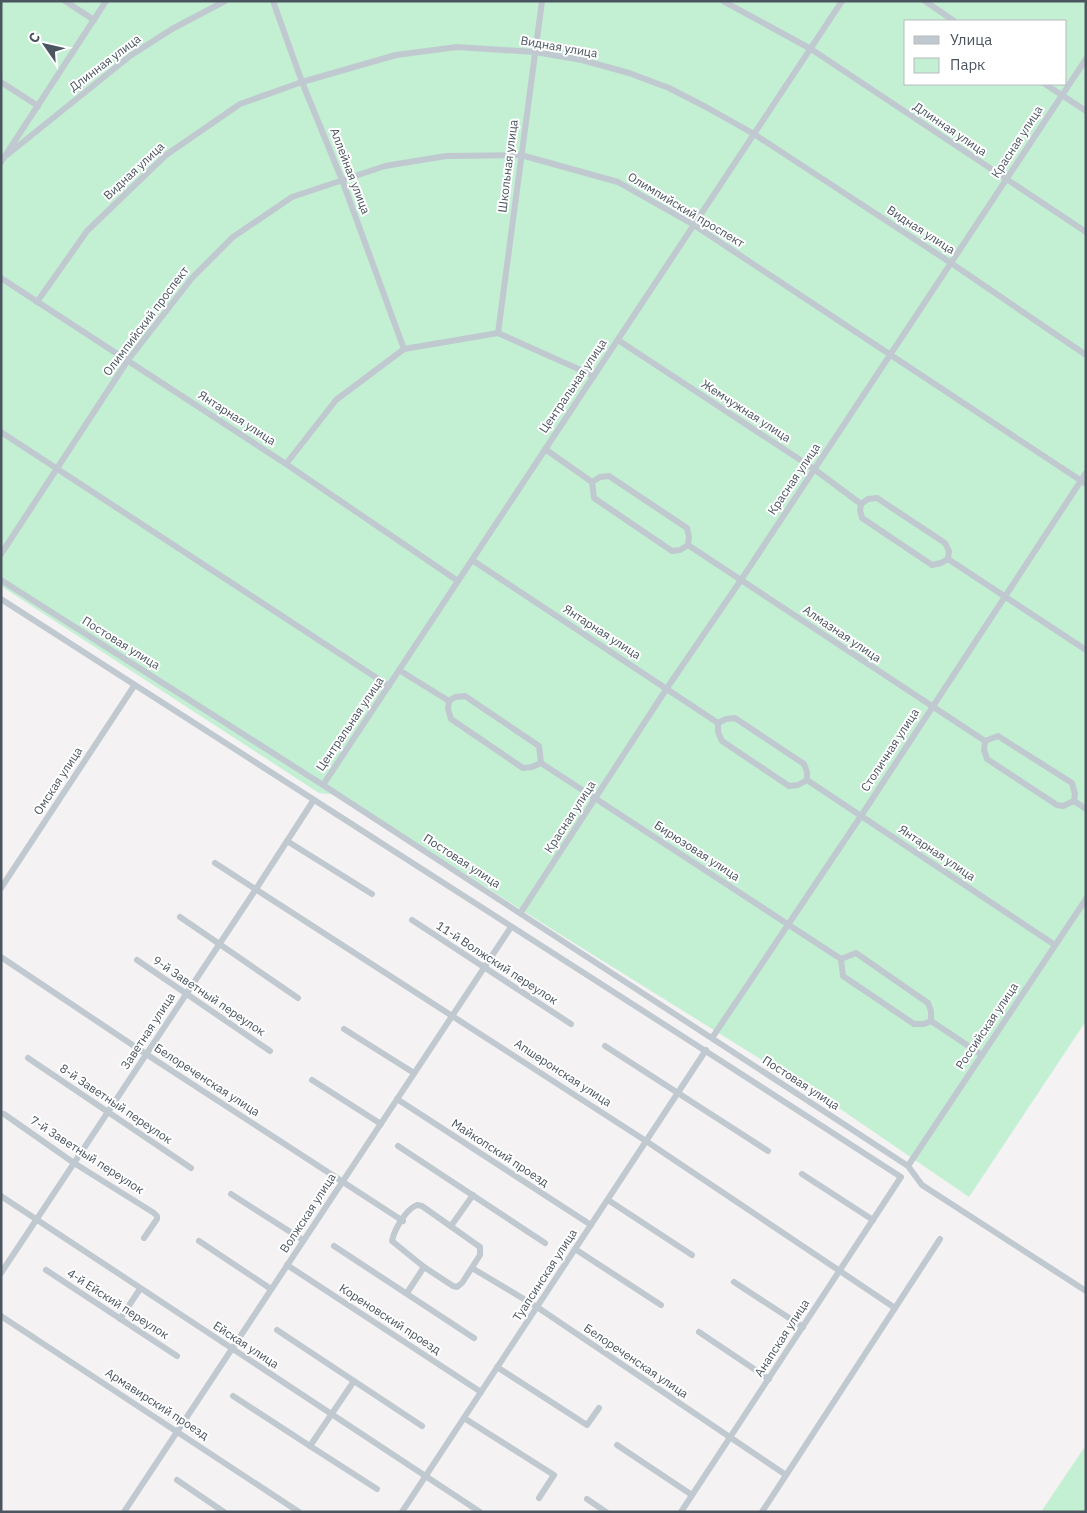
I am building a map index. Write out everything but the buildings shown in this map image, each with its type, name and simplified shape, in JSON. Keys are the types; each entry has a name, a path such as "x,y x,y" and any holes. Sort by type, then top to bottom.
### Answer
{"street":[{"path":"65,1 94,20"},
{"path":"1,162 106,1"},
{"name":"Длинная улица","path":"6,155 130,56 172,29 225,1"},
{"name":"Аллейная улица","path":"273,1 302,82 342,180 404,349"},
{"name":"Школьная улица","path":"498,333 542,1"},
{"name":"Длинная улица","path":"723,1 811,49 1086,232"},
{"name":"Центральная улица","path":"323,784 842,1"},
{"path":"925,1 953,20"},
{"name":"Видная улица","path":"37,302 87,231 166,154 240,104 302,82 396,55 457,47 534,52 582,60 628,73 676,92 754,134 951,263 1086,356"},
{"name":"Красная улица","path":"521,912 667,688 741,580 1086,59"},
{"path":"1,82 38,106"},
{"path":"1047,85 1086,112"},
{"name":"Олимпийский проспект","path":"1,554 58,470 128,360 192,278 233,237 292,197 385,166 446,156 521,155 618,182 694,225 1083,483"},
{"name":"Янтарная улица","path":"1,278 286,464 458,581"},
{"path":"286,464 336,400 404,349 498,333 594,376"},
{"name":"Жемчужная улица","path":"618,340 814,469 861,504 862,518 932,565 948,559"},
{"path":"1,432 388,686"},
{"path":"544,449 592,482 594,498 672,551 680,550 688,545 687,528 608,476 600,477 592,482"},
{"name":"Столичная улица","path":"712,1038 861,816 1004,597 1083,483 1086,473"},
{"path":"861,504 868,499 877,498 945,543 949,551 948,559 1086,650"},
{"name":"Алмазная улица","path":"688,545 985,742"},
{"name":"Янтарная улица","path":"472,560 718,723"},
{"name":"Постовая улица","path":"1,580 521,912 908,1166 922,1185 1086,1290"},
{"name":"Постовая улица","path":"1,599 901,1177"},
{"path":"399,670 449,701"},
{"name":"Омская улица","path":"1,888 134,686"},
{"path":"465,696 474,702 539,746 541,763 523,768 451,719 448,709 449,701 455,697 465,696"},
{"path":"735,718 804,764 807,780 798,785 788,786 722,741 718,732 718,723 726,719 735,718"},
{"path":"998,736 1072,783 1074,801 1063,806 1057,805 1026,785 987,759 984,750 985,742 998,736"},
{"name":"Бирюзовая улица","path":"541,763 841,959"},
{"name":"Янтарная улица","path":"807,780 1055,945"},
{"name":"Заветная улица","path":"1,1273 313,801"},
{"path":"1074,801 1086,809"},
{"path":"287,841 372,894"},
{"name":"Апшеронская улица","path":"215,863 646,1141 895,1308"},
{"name":"Российская улица","path":"908,1166 1086,899"},
{"path":"180,917 298,998"},
{"name":"11-й Волжский переулок","path":"412,920 571,1024"},
{"name":"Волжская улица","path":"124,1512 510,927"},
{"path":"856,953 928,1003 931,1011 931,1020 924,1024 914,1024 843,976 841,959 856,953"},
{"name":"Белореченская улица","path":"1,957 146,1054 403,1220"},
{"name":"9-й Заветный переулок","path":"136,960 270,1051"},
{"path":"931,1020 982,1055"},
{"path":"344,1029 414,1073"},
{"path":"605,1046 768,1151"},
{"name":"Туапсинская улица","path":"402,1512 706,1050"},
{"name":"8-й Заветный переулок","path":"28,1058 191,1168"},
{"path":"312,1080 381,1124"},
{"name":"Майкопский проезд","path":"397,1099 591,1226"},
{"name":"7-й Заветный переулок","path":"4,1114 74,1163 154,1213 157,1216 156,1219 144,1238"},
{"path":"398,1146 545,1243"},
{"path":"802,1174 873,1220"},
{"name":"Анапская улица","path":"681,1512 901,1177"},
{"path":"231,1194 304,1240"},
{"path":"451,1226 473,1195"},
{"name":"Ейская улица","path":"1,1196 480,1512"},
{"path":"608,1200 692,1255"},
{"path":"417,1205 422,1206 480,1247 480,1255 462,1283 457,1287 453,1286 424,1267 392,1241 393,1235 403,1220 412,1208 417,1205"},
{"path":"762,1512 940,1239"},
{"path":"199,1241 271,1289"},
{"path":"334,1246 474,1338"},
{"path":"575,1249 662,1305"},
{"name":"Кореновский проезд","path":"287,1265 481,1392"},
{"path":"407,1293 424,1267"},
{"name":"Белореченская улица","path":"472,1268 537,1307 786,1474"},
{"name":"4-й Ейский переулок","path":"46,1270 177,1356"},
{"path":"734,1282 803,1327"},
{"path":"120,1319 140,1289"},
{"name":"Армавирский проезд","path":"1,1316 299,1512"},
{"path":"277,1330 422,1426"},
{"path":"699,1332 769,1379"},
{"path":"497,1367 587,1425 599,1408"},
{"path":"310,1446 354,1381"},
{"path":"233,1396 377,1489"},
{"path":"464,1418 554,1475 539,1498"},
{"path":"617,1445 692,1495"},
{"path":"177,1480 224,1512"},
{"path":"587,1499 606,1512"}],"green space":[{"path":"1,1 1086,1 1086,1021 969,1197 836,1106 341,795 319,793 1,586"},
{"path":"1086,1445 1086,1512 1041,1512"}]}
